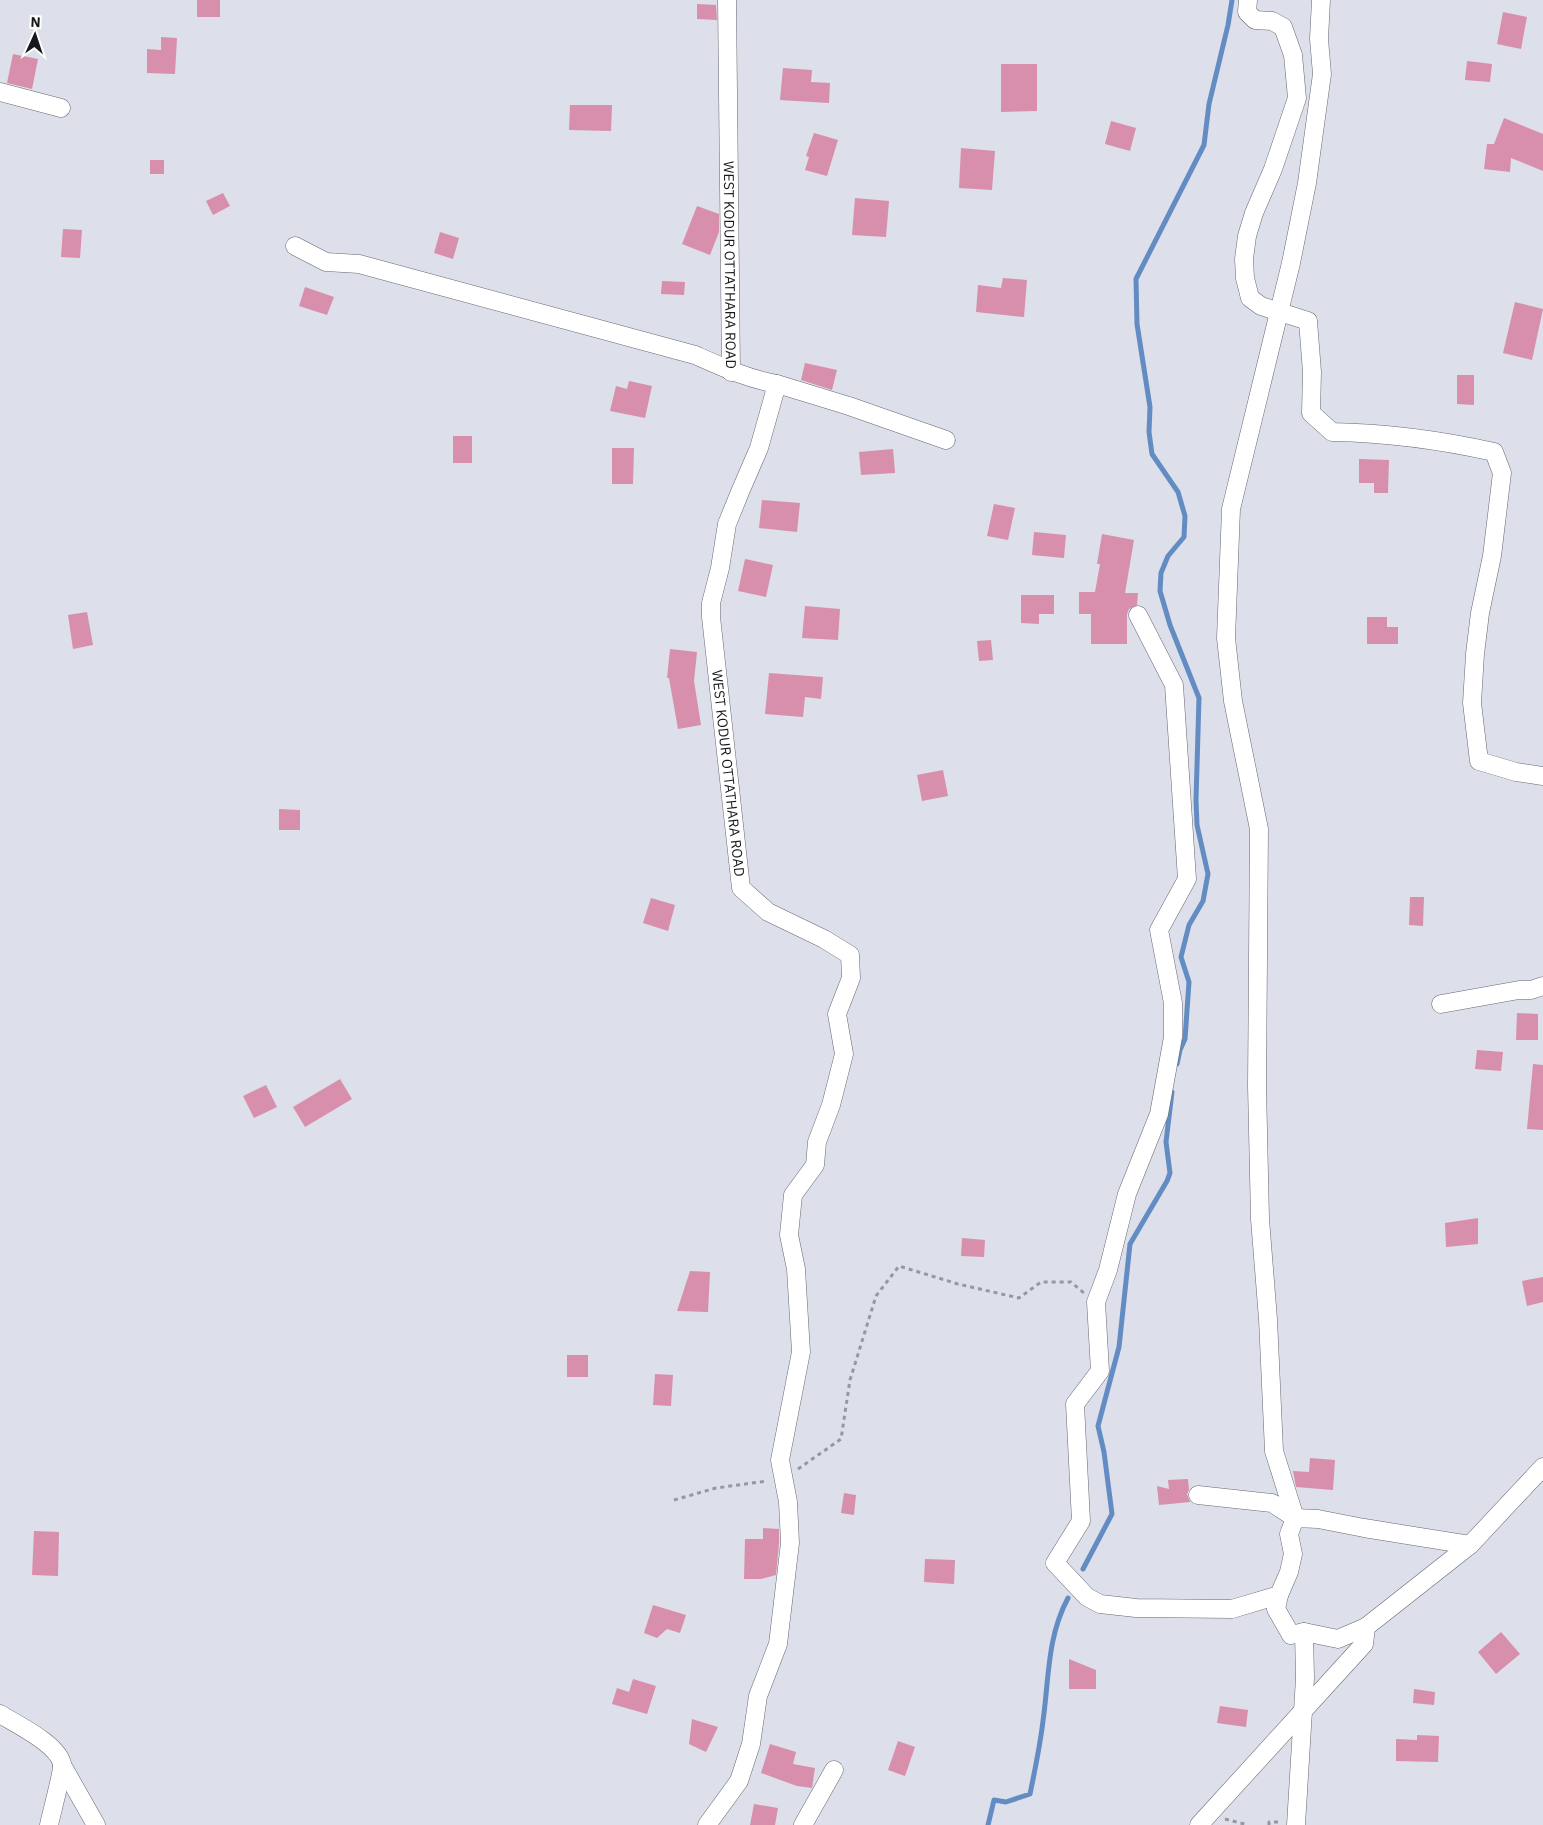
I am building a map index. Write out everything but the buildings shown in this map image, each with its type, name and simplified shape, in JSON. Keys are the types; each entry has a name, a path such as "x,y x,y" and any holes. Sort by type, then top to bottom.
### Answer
{"street":[{"name":"WEST KODUR OTTATHARA ROAD","path":"707,1825 739,1781 751,1744 758,1696 778,1644 790,1543 788,1502 780,1460 801,1352 796,1269 789,1235 793,1195 815,1165 818,1142 832,1105 844,1054 837,1014 851,978 850,955 824,939 768,912 741,888 711,603 728,524 759,448 777,384 759,381 731,372 727,0"},
{"path":"1248,0 1247,12 1255,20 1272,20 1283,27 1293,55 1296,77 1296,98 1273,169 1254,213 1247,236 1244,259 1245,278 1250,298 1261,306 1308,321 1312,372 1311,413 1332,432 1373,432 1411,436 1494,452 1502,474 1492,556 1480,613 1472,703 1479,761 1516,772 1543,776"},
{"path":"1321,0 1319,39 1322,74 1303,201 1279,312 1231,510 1226,638 1233,701 1259,829 1256,1086 1260,1219 1268,1319 1274,1451 1295,1518 1289,1534 1293,1554 1276,1609 1291,1635 1304,1632 1338,1639 1366,1627 1470,1545 1543,1467"},
{"path":"0,92 60,108"},
{"path":"295,246 326,262 359,264 695,355 731,372"},
{"path":"777,384 849,406 946,440"},
{"path":"1138,616 1174,685 1187,879 1159,930 1173,1003 1172,1037 1159,1114 1127,1194 1108,1270 1096,1302 1100,1371 1075,1404 1080,1521 1055,1563 1087,1597 1100,1604 1136,1608 1232,1609 1279,1595"},
{"path":"1441,1004 1531,990 1543,986"},
{"path":"1198,1495 1272,1503 1295,1518 1318,1519 1390,1533 1470,1545"},
{"path":"1199,1825 1364,1644 1366,1627"},
{"path":"1296,1825 1305,1678 1304,1632"},
{"path":"0,1714 46,1743 56,1752 96,1825"},
{"path":"49,1825 62,1765"},
{"path":"803,1825 834,1770"}],"path":[{"path":"674,1500 716,1488 784,1479 841,1439 850,1380 876,1296 899,1266 958,1284 1019,1298 1041,1282 1071,1282 1096,1302"}],"waterway":[{"path":"1177,1064 1185,1039 1189,982 1181,957 1189,925 1203,901 1208,874 1197,825 1199,698 1170,625 1160,591 1161,573 1168,556 1184,537 1185,516 1178,492 1152,454 1149,432 1150,407 1137,324 1136,279 1204,145 1209,104 1232,0"},
{"path":"1083,1569 1112,1514 1104,1452 1098,1426 1119,1347 1130,1244 1170,1173 1166,1142 1172,1092"},
{"path":"988,1825 994,1800 1006,1802 1030,1794 1042,1730 1052,1643 1061,1613 1068,1598"}]}
